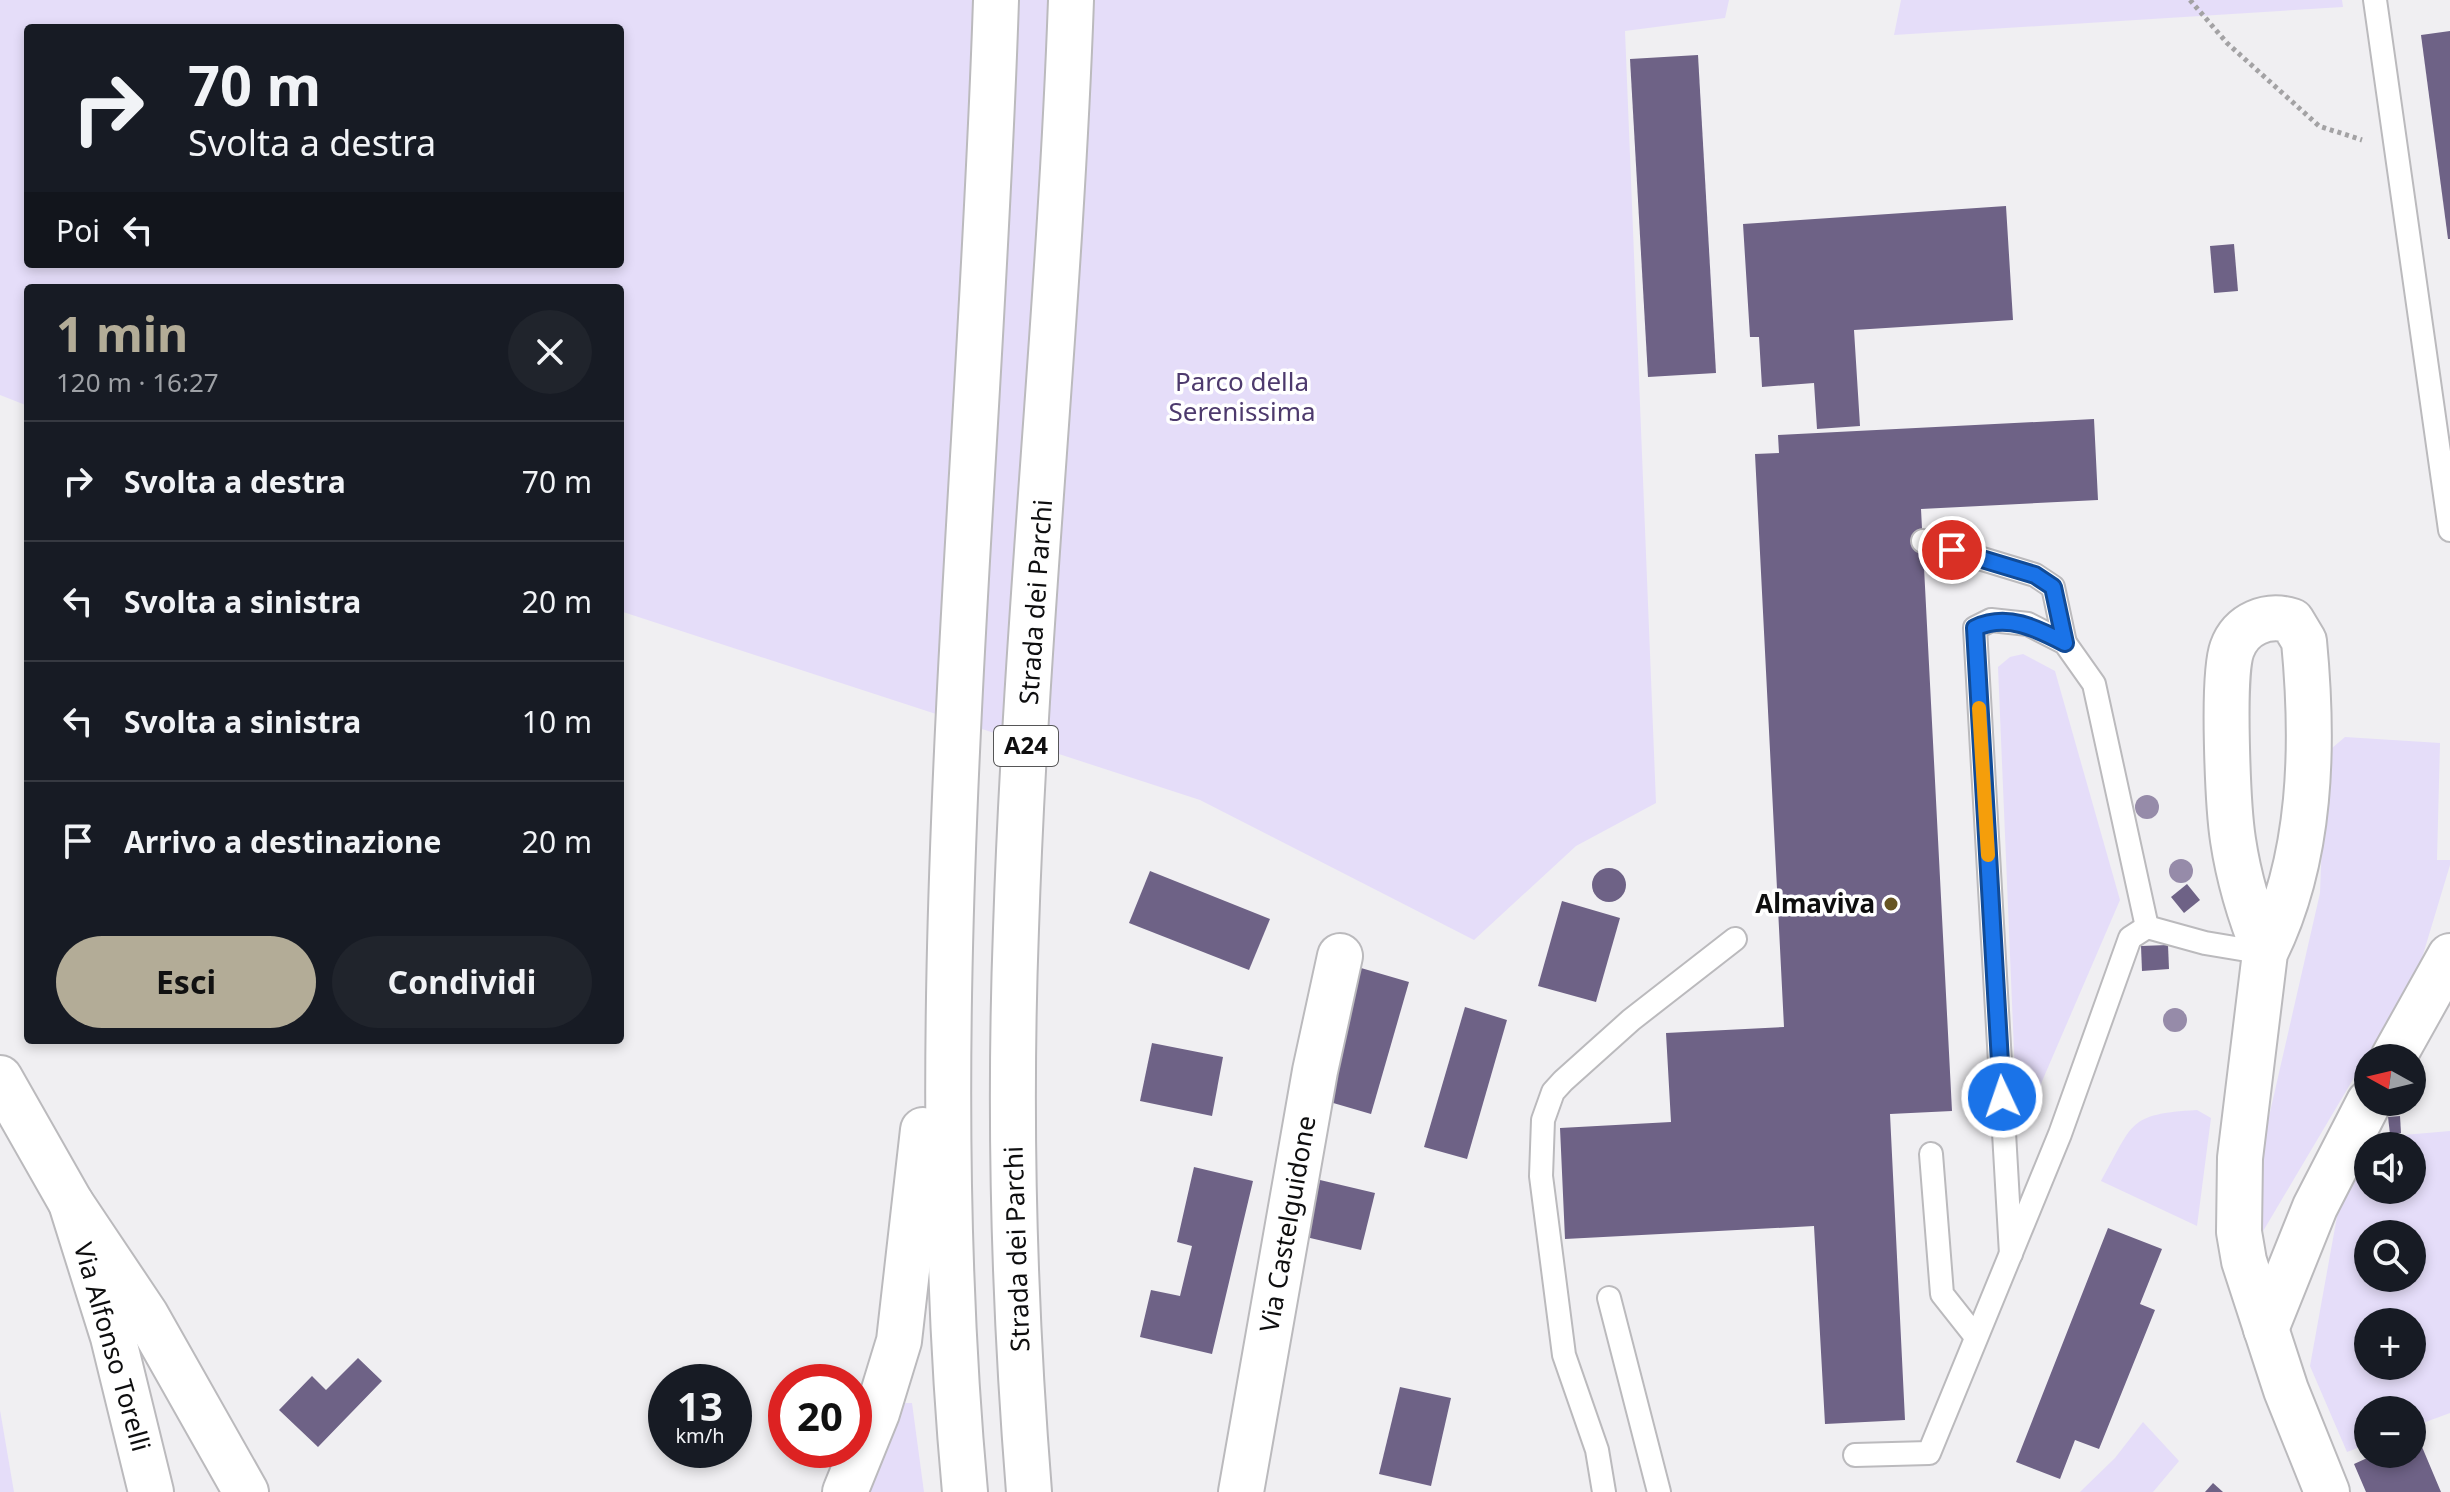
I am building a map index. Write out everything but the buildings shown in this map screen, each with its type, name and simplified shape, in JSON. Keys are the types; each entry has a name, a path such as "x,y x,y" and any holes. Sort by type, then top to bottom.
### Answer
{"main road":[{"name":"A24","path":"965,1492 949,1243 949,934 990,198 996,0"},
{"name":"Strada dei Parchi","path":"1029,1492 1016,1255 1014,983 1018,868 1065,148 1071,0"},
{"path":"2265,953 2249,912 2233,838 2228,663 2238,637 2256,622 2276,617 2292,621 2304,641 2306,804 2294,876 2280,924 2265,953 2246,1095 2238,1200 2244,1261 2294,1414 2327,1492"},
{"path":"845,1492 877,1413 903,1319 949,934"},
{"name":"Via Castelguidone","path":"1241,1492 1313,1083 1340,956"},
{"path":"2401,1044 2450,956"},
{"path":"0,1078 71,1203 146,1315 246,1492"},
{"path":"2266,1329 2310,1219 2362,1116"},
{"name":"Via Alfonso Torelli","path":"71,1203 113,1337 151,1492"}],"lane":[{"path":"2375,0 2450,530"},
{"path":"1923,541 2035,575 2053,587 2065,643 2094,684 2147,927"},
{"path":"2011,1254 1975,628 1991,620 2028,624 2065,643"},
{"path":"1855,1455 1929,1453 2060,1134 2119,961 2130,938 2147,927 2205,943 2265,953"},
{"path":"1604,1492 1597,1450 1564,1355 1541,1176 1543,1120 1553,1092 1563,1081 1631,1020 1735,939"},
{"path":"1931,1154 1942,1294 1976,1337"},
{"path":"1609,1298 1659,1492"}],"path":[{"path":"2190,0 2227,43 2319,126 2397,152"}],"green space":[{"name":"Parco della Serenissima","path":"0,0 1729,0 1725,18 1625,31 1656,803 1576,846 1474,940 1200,800 624,612 624,284 24,284 24,404 0,395"},
{"path":"1901,0 2342,0 2343,7 1894,35"},
{"path":"2023,654 2055,671 2120,900 2037,1093 2016,1099 1998,667 2010,657"},
{"path":"2345,737 2440,743 2437,860 2450,860 2450,865 2419,968 2374,1044 2354,1044 2354,1078 2262,1233 2251,1221 2250,1200 2320,893 2325,754"},
{"path":"2197,1110 2211,1118 2197,1226 2101,1181 2135,1125 2157,1115"},
{"path":"2450,1131 2450,1413 2426,1422 2426,1396 2354,1396 2354,1449 2347,1452 2310,1366 2338,1211 2354,1183 2354,1204 2426,1204 2426,1133"},
{"path":"905,1403 912,1403 924,1492 870,1492"},
{"path":"0,1410 14,1492 0,1492"},
{"path":"2143,1422 2179,1461 2153,1492 2080,1492 2115,1458"}],"slow traffic":[{"path":"1979,708 1988,855"}],"place":[{"name":"Almaviva","path":"1891,904"}],"route":[{"path":"1952,550 2035,575 2053,587 2065,643 2028,624 1991,620 1975,628 2002,1097"}]}
